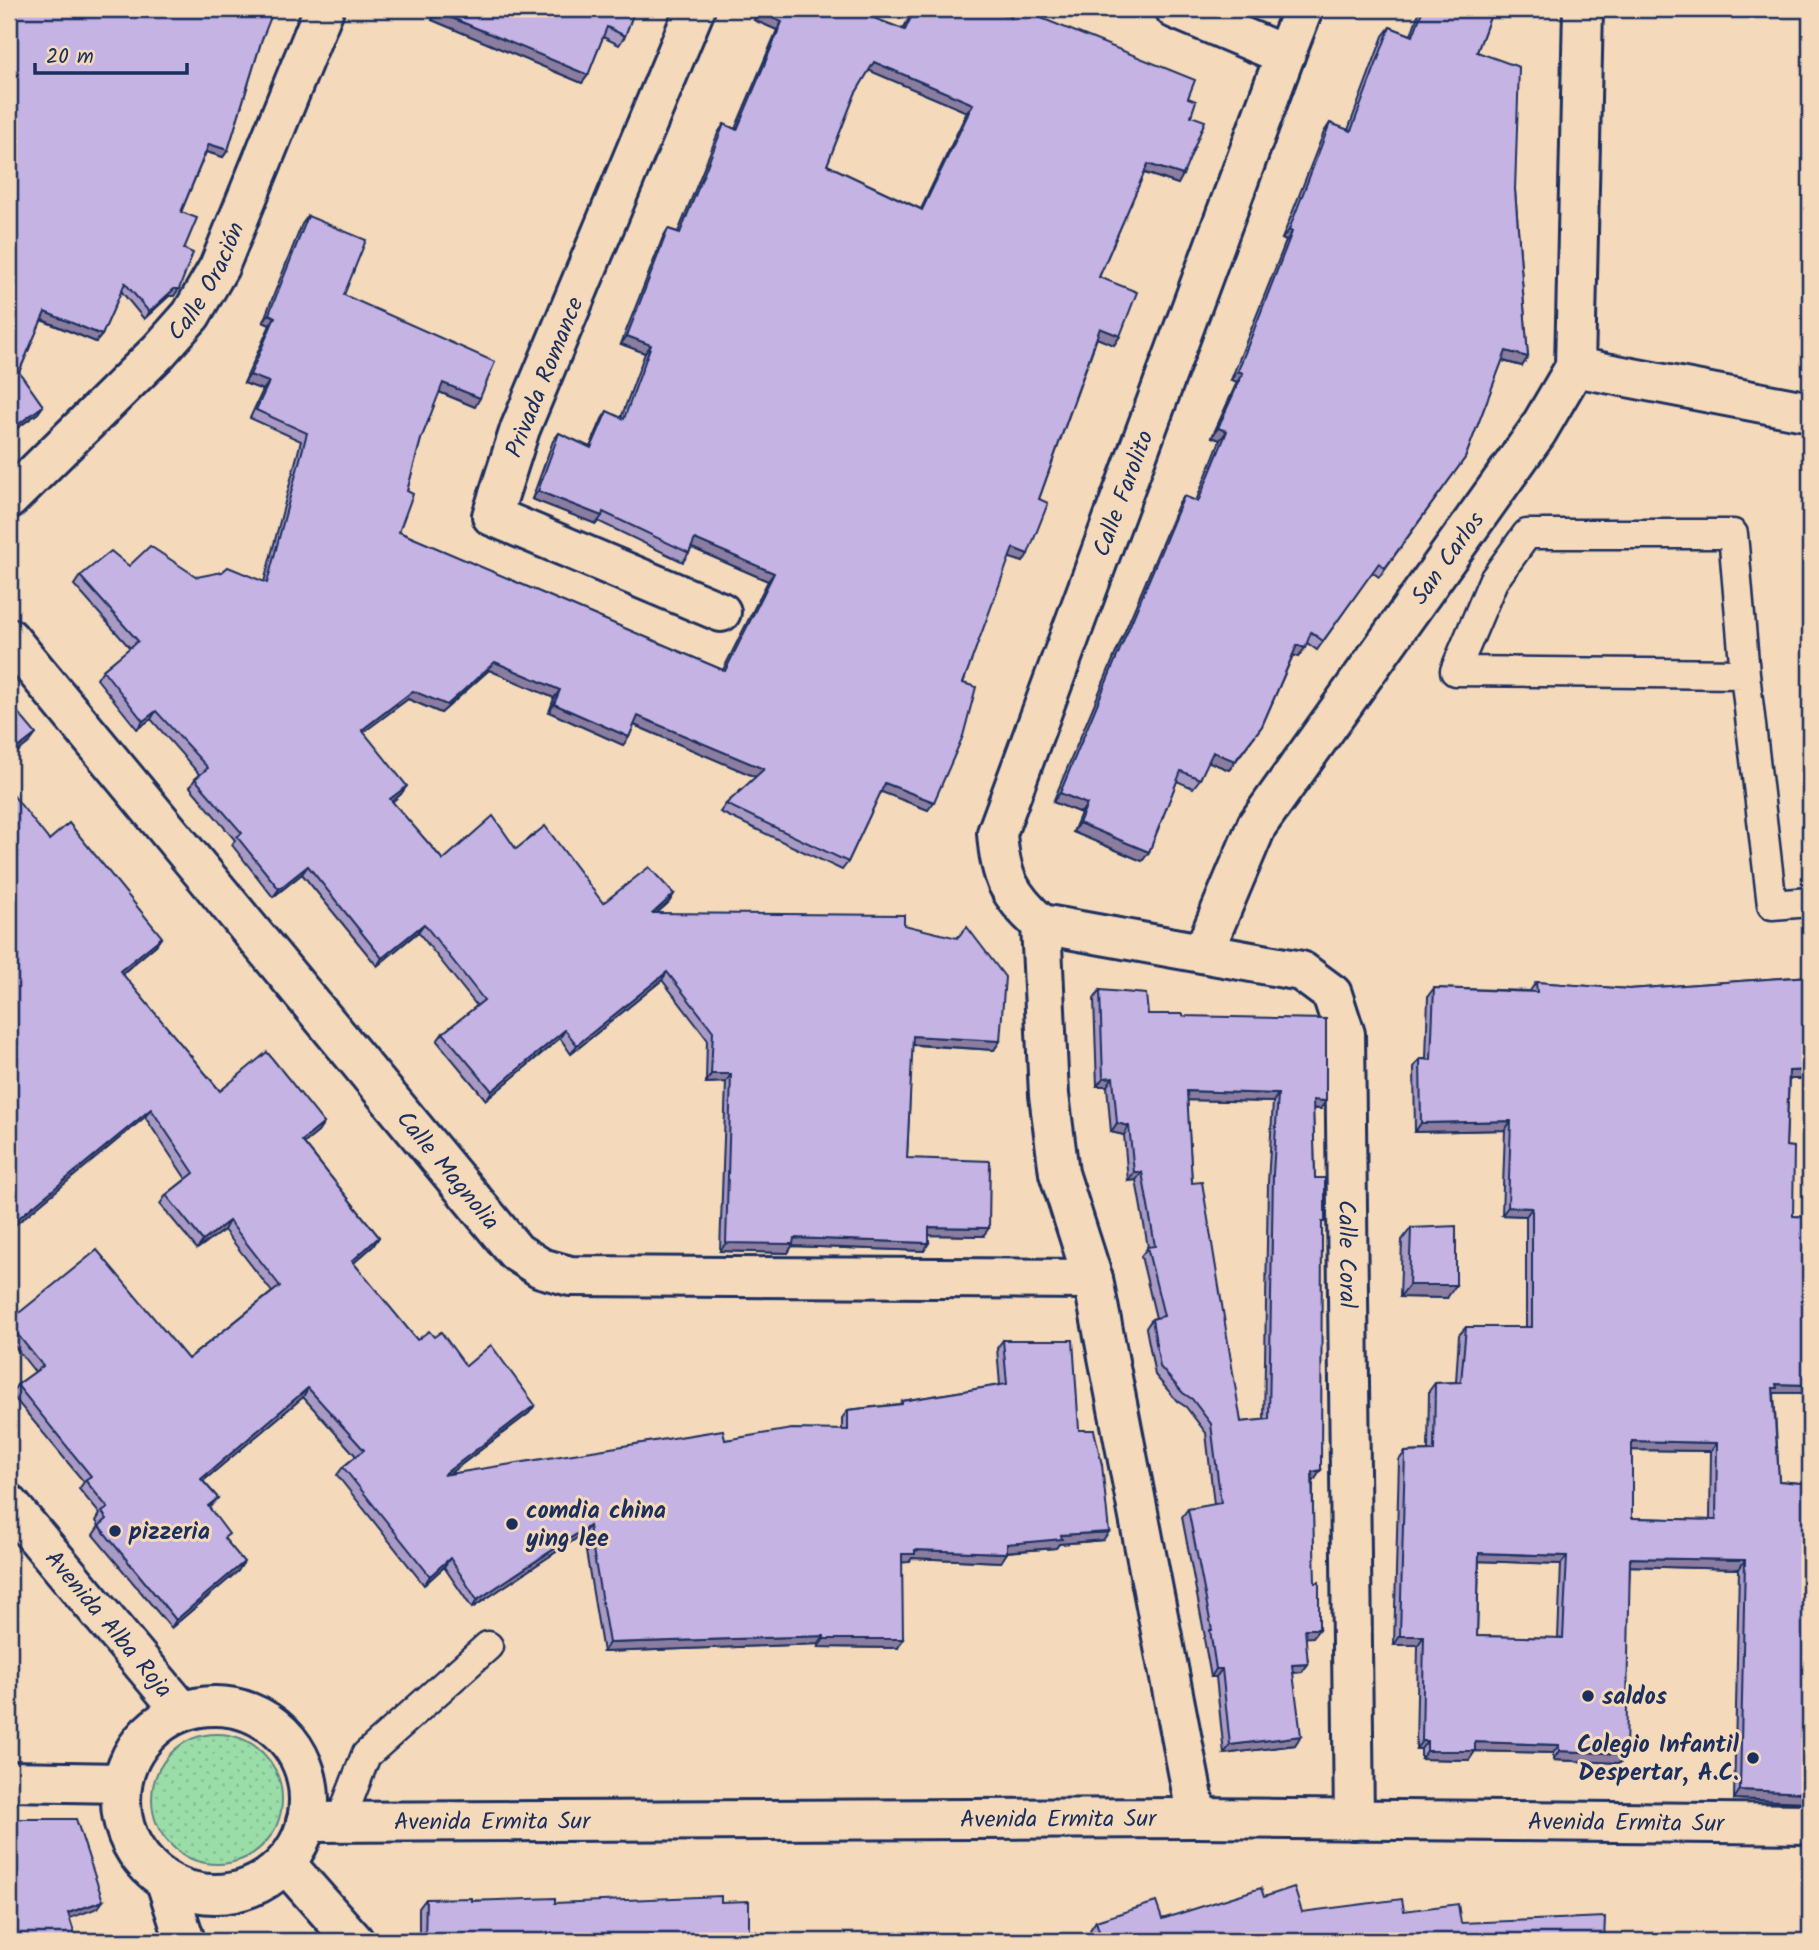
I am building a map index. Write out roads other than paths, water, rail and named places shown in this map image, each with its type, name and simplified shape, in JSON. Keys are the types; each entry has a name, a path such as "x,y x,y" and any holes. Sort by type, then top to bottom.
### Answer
{"street":[{"name":"Calle Oración","path":"9,499 159,351 191,315 219,267 324,9"},
{"name":"Privada Romance","path":"695,9 520,429 492,516 721,612"},
{"path":"1175,9 1284,55"},
{"name":"Calle Farolito","path":"1041,923 1024,909 1010,889 999,862 997,832 1303,9"},
{"path":"1583,9 1575,368 1810,412"},
{"name":"San Carlos","path":"1203,953 1257,825 1537,432 1575,368"},
{"name":"Calle Magnolia","path":"9,638 516,1252 541,1268 569,1276 1093,1279"},
{"path":"1041,923 1049,1095 1059,1172 1093,1279 1197,1818"},
{"name":"Calle Coral","path":"1041,923 1301,971 1332,994 1345,1034 1354,1820"},
{"name":"Avenida Alba Roja","path":"9,1504 183,1711"},
{"path":"212,1706 241,1709 268,1721 289,1742 306,1771 310,1803 323,1822 303,1836 286,1864 261,1884 229,1895 197,1894 166,1882 141,1860 125,1831 120,1802 122,1783 136,1746 156,1725 183,1711 212,1706"},
{"path":"9,1781 122,1783"},
{"name":"Avenida Ermita Sur","path":"323,1822 1197,1818 1810,1824"},
{"path":"286,1864 354,1941"},
{"path":"166,1882 185,1941"}],"lane":[{"path":"1745,674 1455,671 1493,581 1527,534 1733,534 1745,674 1772,905 1810,902"},
{"path":"323,1822 366,1755 488,1646"}],"place":[{"name":"comdia china ying lee","path":"512,1524"},
{"name":"pizzeria","path":"115,1531"},
{"name":"saldos","path":"1588,1696"},
{"name":"Colegio Infantil Despertar, A.C.","path":"1753,1758"}]}
